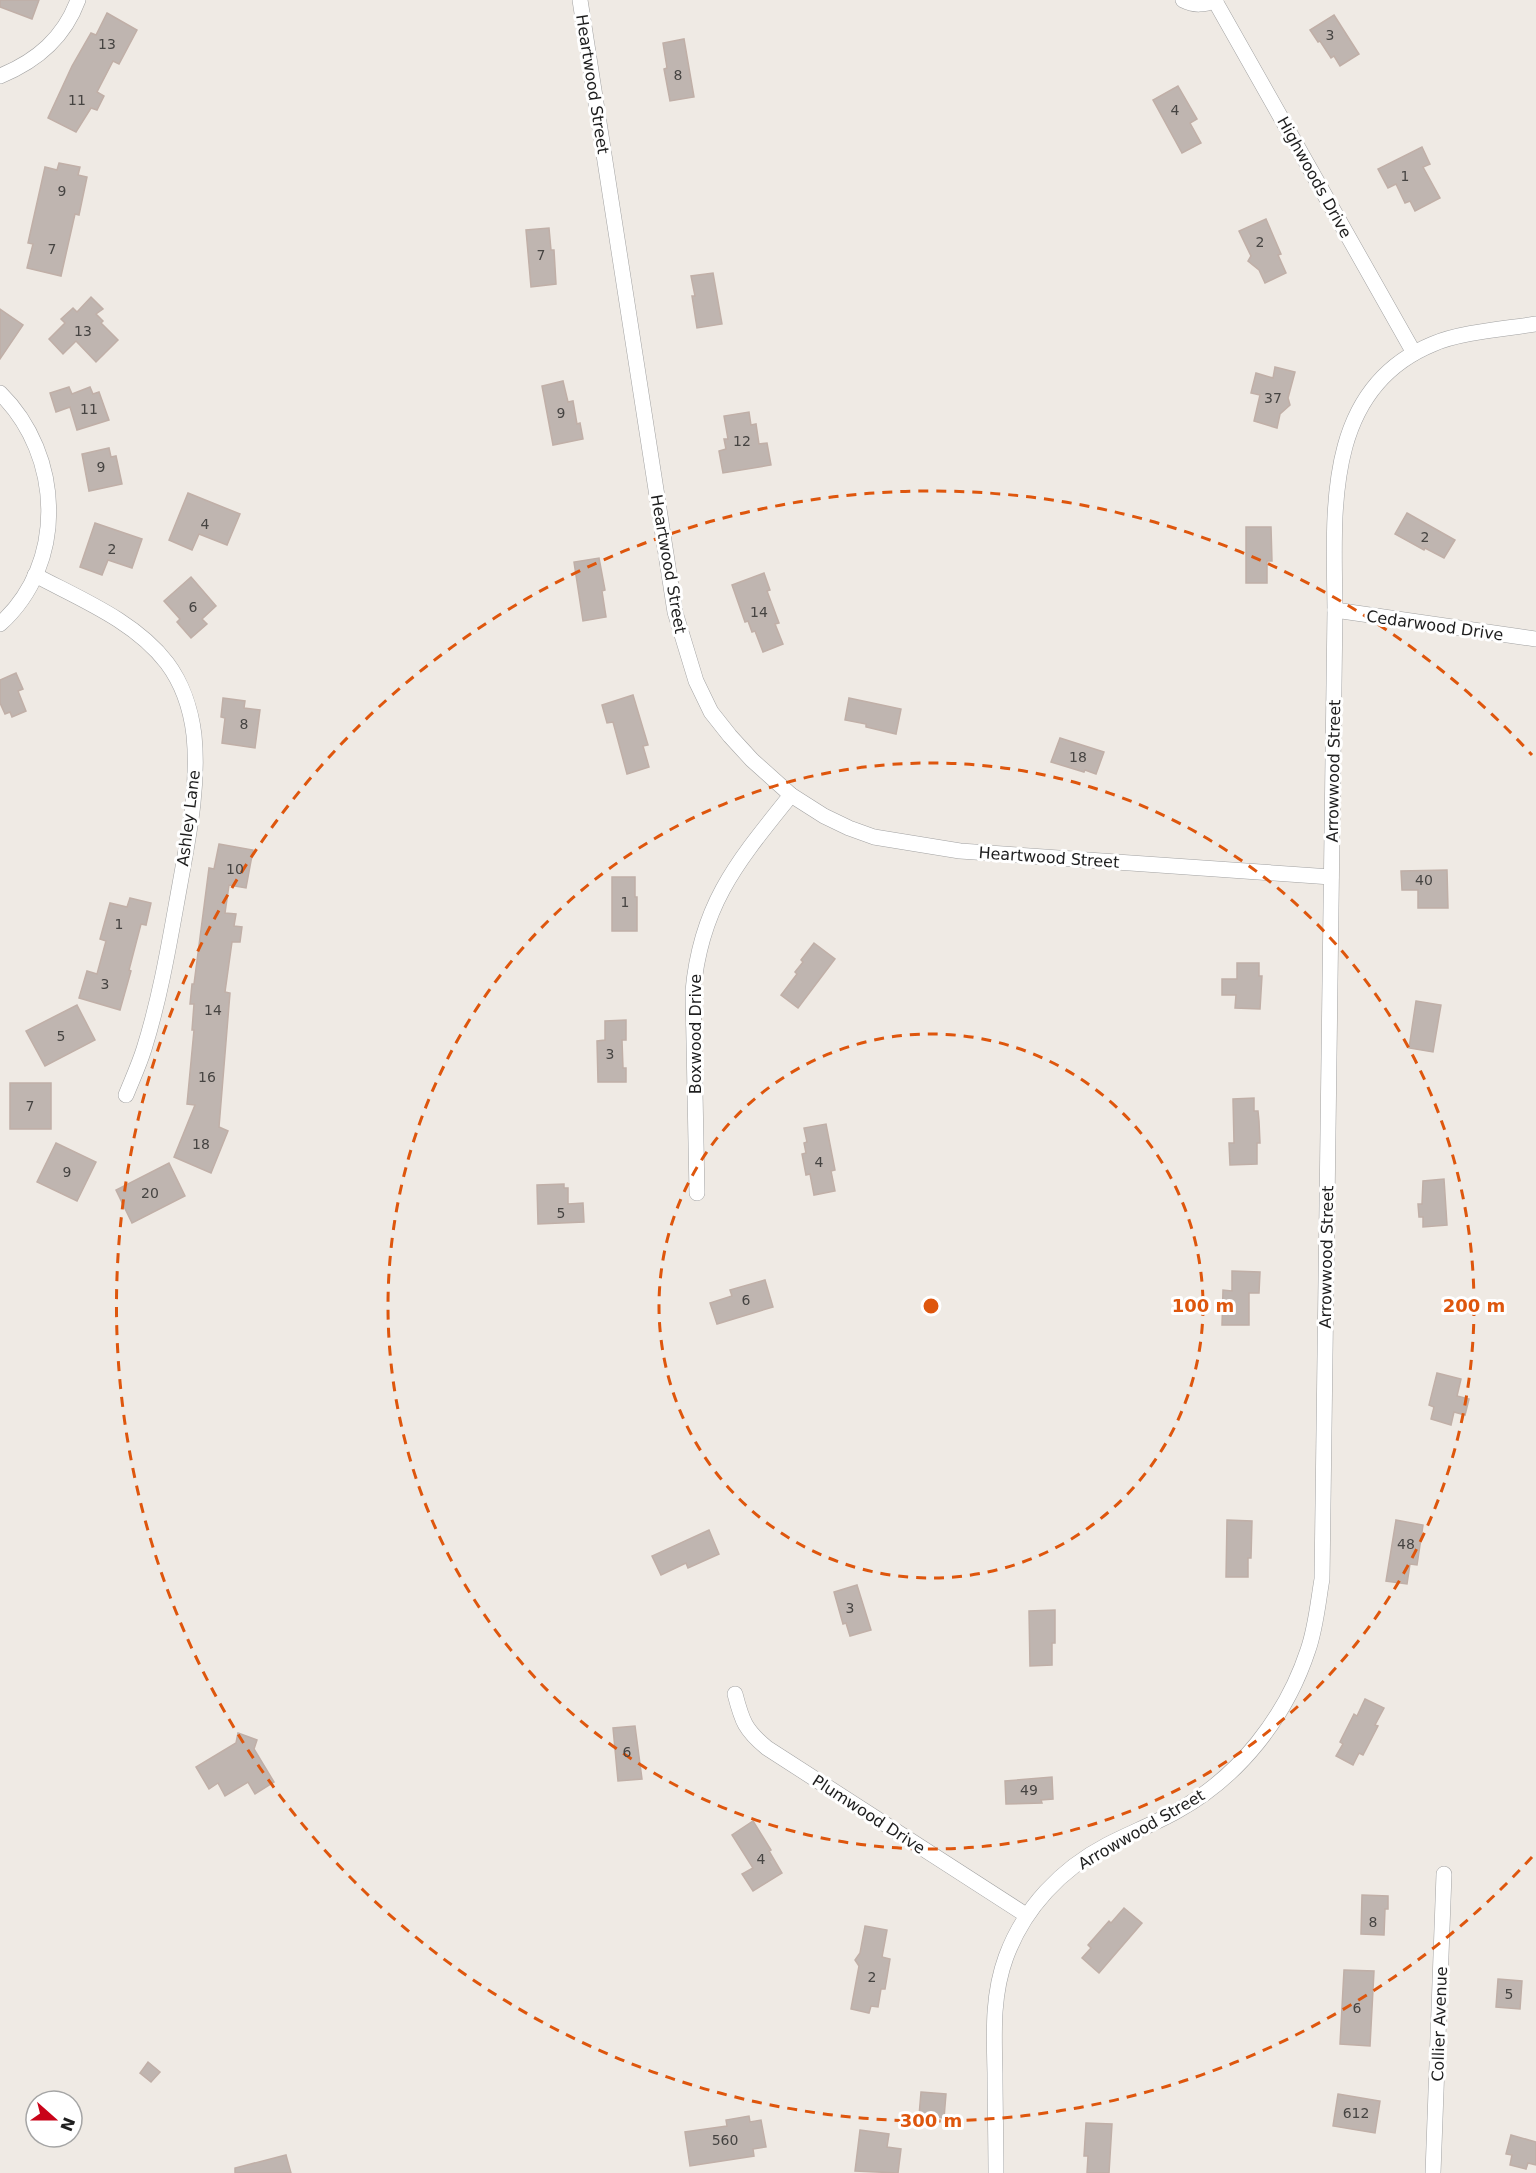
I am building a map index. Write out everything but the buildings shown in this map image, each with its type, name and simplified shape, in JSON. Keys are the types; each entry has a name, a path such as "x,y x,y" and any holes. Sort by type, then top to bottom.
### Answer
{"street":[{"path":"0,76 42,53 59,36 72,16 78,0"},
{"name":"Heartwood Street","path":"580,0 677,621 696,681 711,712 752,760 791,795 824,816 874,837 901,843 960,851 1331,877"},
{"name":"Highwoods Drive","path":"1183,0 1195,5 1216,0 1414,353"},
{"name":"Arrowwood Street","path":"996,2173 995,1997 1006,1957 1026,1915 1060,1878 1083,1860 1179,1810 1236,1768 1258,1743 1279,1713 1296,1683 1309,1648 1322,1579 1335,610 1334,513 1338,468 1360,405 1392,368 1414,353 1435,343 1536,324"},
{"path":"0,393 20,416 38,449 48,484 49,503 48,531 42,558 16,607 0,624"},
{"name":"Ashley Lane","path":"35,575 138,633 167,663 187,699 194,733 196,776 190,825 169,944 144,1051 126,1095"},
{"name":"Cedarwood Drive","path":"1335,610 1536,639"},
{"name":"Boxwood Drive","path":"697,1193 693,991 695,963 712,909 724,884 739,861 791,795"},
{"name":"Plumwood Drive","path":"735,1694 741,1718 753,1736 767,1748 1026,1915"},
{"name":"Collier Avenue","path":"1433,2173 1444,1874"}]}
